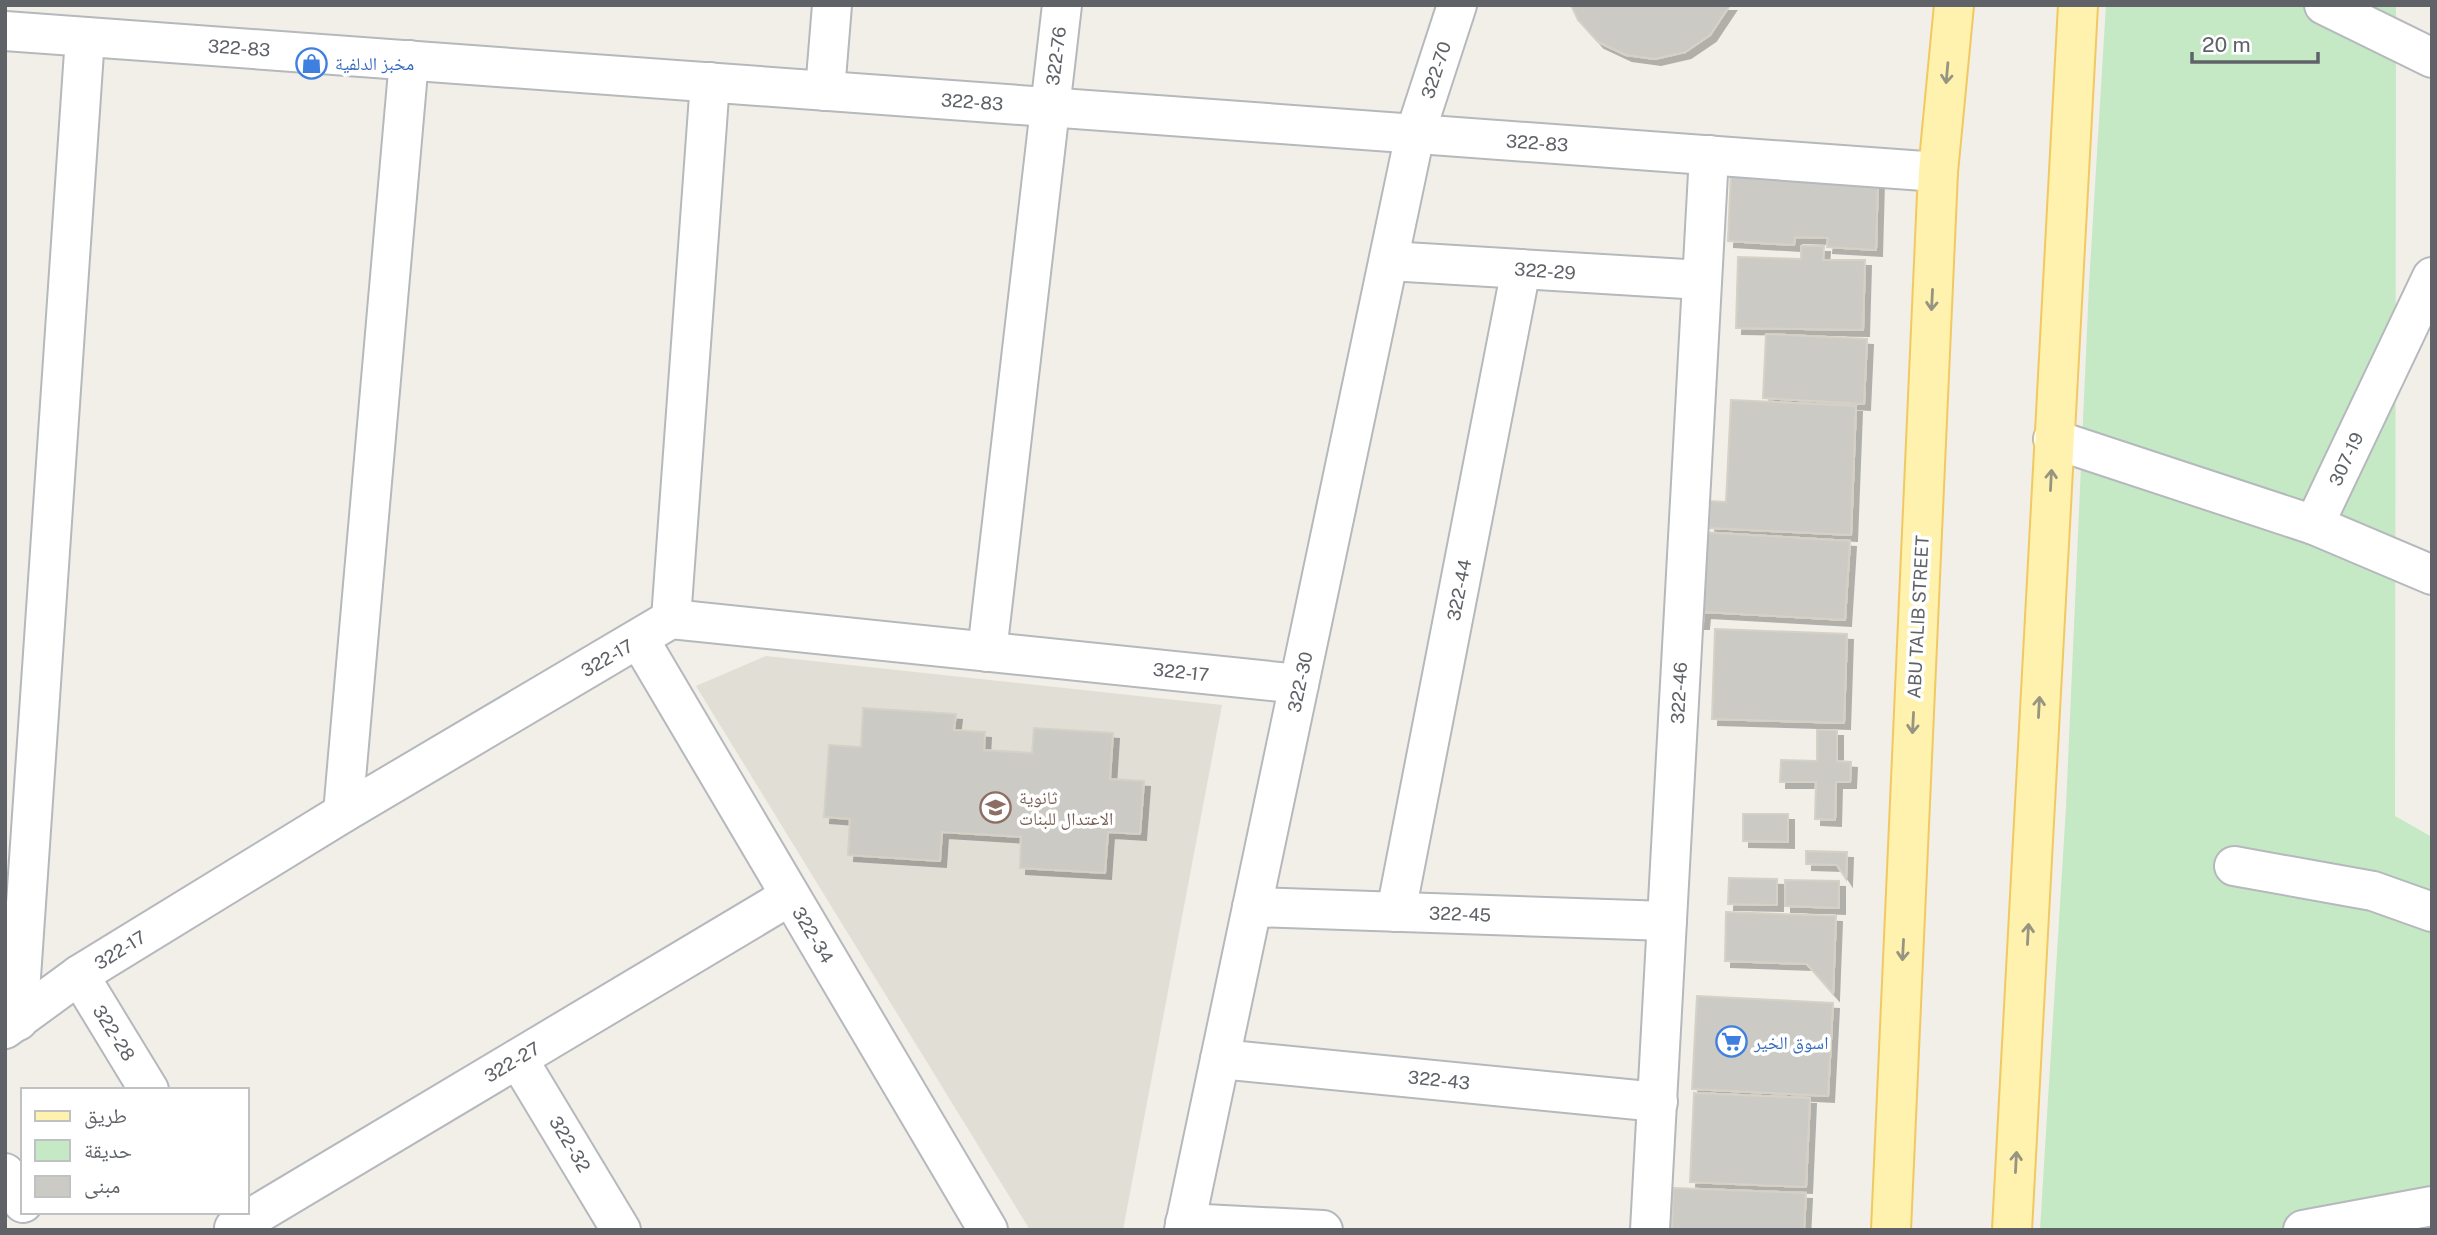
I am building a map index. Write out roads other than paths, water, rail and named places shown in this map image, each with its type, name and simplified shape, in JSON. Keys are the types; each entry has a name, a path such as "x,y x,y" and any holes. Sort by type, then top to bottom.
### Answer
{"main road":[{"name":"ABU TALIB STREET","path":"1891,1230 1938,172 1954,5"},
{"path":"2012,1230 2078,5"}],"street":[{"path":"825,91 832,5"},
{"name":"322-76","path":"986,652 1062,5"},
{"name":"322-70","path":"1415,134 1457,5"},
{"path":"2324,5 2432,58"},
{"name":"322-83","path":"5,31 1938,172"},
{"path":"11,1025 85,37"},
{"path":"343,813 409,60"},
{"path":"655,629 710,82"},
{"name":"322-30","path":"1185,1227 1415,134"},
{"name":"322-46","path":"1650,1230 1709,155"},
{"name":"322-29","path":"1388,261 1702,280"},
{"name":"322-44","path":"1396,912 1521,269"},
{"name":"307-19","path":"2314,525 2432,277"},
{"path":"2053,439 2314,525 2432,575"},
{"name":"322-17","path":"11,1025 79,975 343,813 655,629 986,652 1299,684"},
{"name":"322-34","path":"655,629 790,896 988,1230"},
{"path":"2234,866 2373,891 2432,912"},
{"name":"322-27","path":"248,1213 517,1059 790,896"},
{"name":"322-45","path":"1252,907 1667,921"},
{"name":"322-28","path":"79,975 148,1088"},
{"name":"322-32","path":"517,1059 621,1230"},
{"name":"322-43","path":"1220,1059 1658,1102"},
{"path":"5,1173 21,1200"},
{"path":"2303,1230 2432,1206"},
{"path":"29,1214 39,1230"},
{"name":"322-27","path":"231,1223 247,1214"},
{"path":"1185,1227 1323,1230"}],"place":[{"name":"مخبز الدلفية","path":"312,63"},
{"name":"ثانوية الاعتدال للبنات","path":"996,807"},
{"name":"اسوق الخير","path":"1731,1042"}]}
